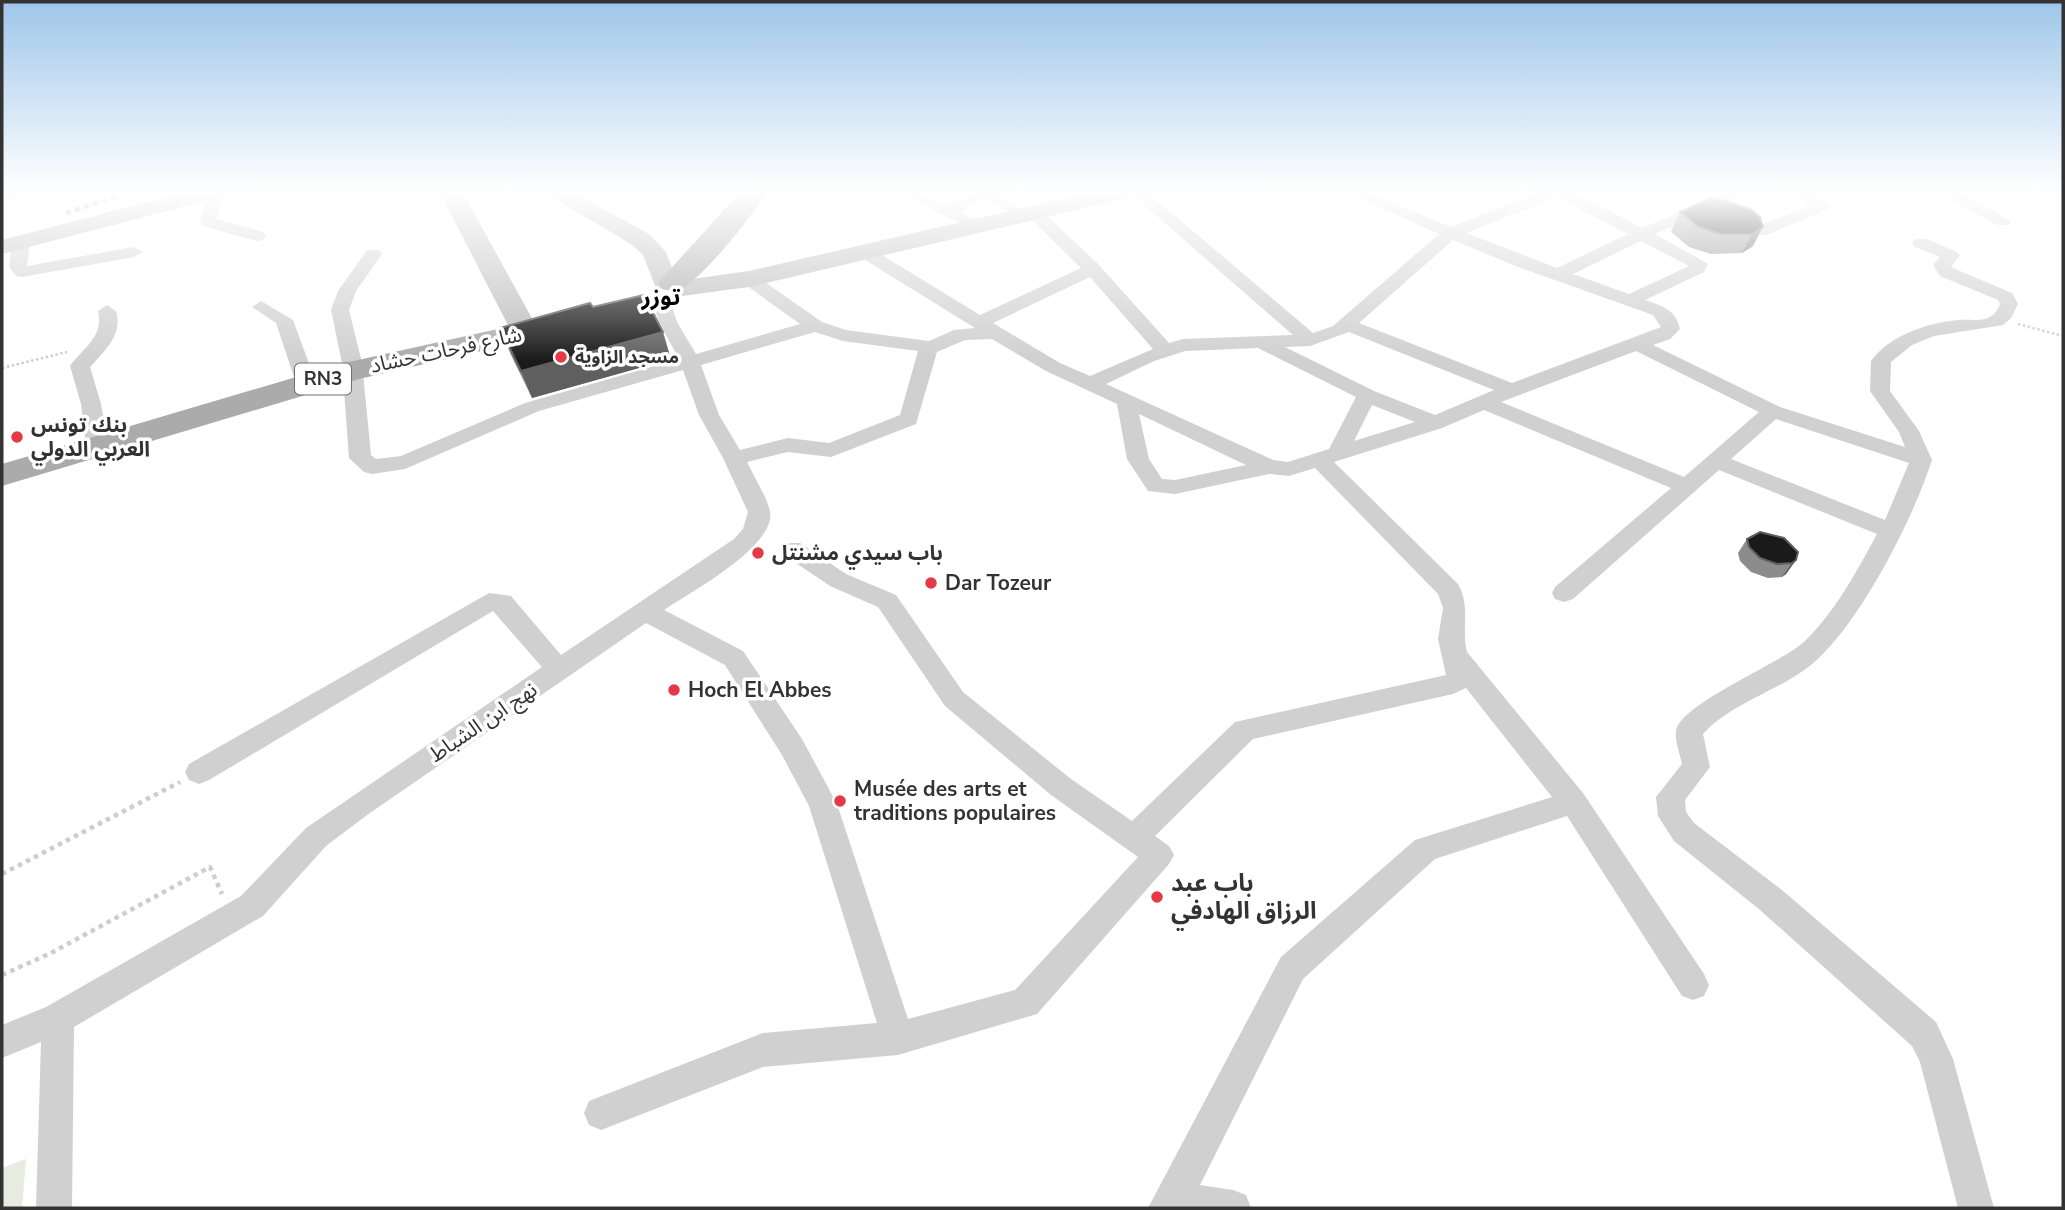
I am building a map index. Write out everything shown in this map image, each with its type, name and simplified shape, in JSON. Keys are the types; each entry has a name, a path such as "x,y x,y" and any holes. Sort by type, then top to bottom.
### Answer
{"main road":[{"path":"663,292 707,247"},
{"name":"شارع فرحات حشاد","path":"2,466 304,377 524,329 663,292"},
{"name":"شارع فرحات حشاد","path":"2,475 352,367"}],"street":[{"path":"12,247 22,272 134,252"},
{"path":"480,247 524,329"},
{"path":"649,247 654,252 663,292 749,279 879,247"},
{"path":"1067,247 1093,269 1166,350"},
{"path":"1202,247 1310,340"},
{"path":"1090,384 1166,350 1208,342 1264,344 1310,340 1347,325 1434,247"},
{"path":"1127,402 1130,431 1146,473 1156,486 1175,487 1269,467 1301,467 1435,424 1512,390 1668,332 1671,324 1660,311 1487,247"},
{"path":"1557,275 1612,247"},
{"path":"1630,300 1700,265 1671,247"},
{"path":"1931,247 1951,257 1942,265 1946,272 2006,297 2010,304 2006,314 1995,322 1953,326 1929,333 1896,348 1881,361 1881,391 1909,431 1921,460 1891,531 1823,641 1801,659 1704,716 1689,731 1696,767 1672,793 1670,809 1693,841 1771,900 1924,1034 1936,1059 1976,1208"},
{"path":"863,251 1053,367 1269,467"},
{"path":"373,254 347,290 340,310 352,367 360,458 372,467 405,462 532,407 815,326"},
{"path":"749,279 815,326 843,335 929,348 939,346 961,334 988,327 1093,269"},
{"name":"نهج ابن الشباط","path":"2,1042 58,1018 252,906 316,837 357,806 646,612 742,545 754,532 759,512 734,458 709,415 691,363 668,322 663,292"},
{"path":"261,307 284,320 304,377"},
{"path":"96,438 91,404 80,366 103,343 110,318 107,311"},
{"path":"1347,325 1512,390"},
{"path":"1264,344 1367,395 1435,424"},
{"path":"1636,344 1773,411 1921,460"},
{"path":"734,458 788,445 831,450 909,419 929,348"},
{"path":"1329,456 1367,395"},
{"path":"1486,403 1688,487"},
{"path":"1564,593 1773,411"},
{"path":"1134,838 1245,730 1453,684 1460,678 1451,639 1455,608 1448,590 1329,456"},
{"path":"1716,461 1891,531"},
{"path":"601,1113 716,1066 764,1051 898,1038 1025,1003 1159,855 1061,787 954,699 887,601 838,580 792,549"},
{"path":"199,772 489,602 502,602 560,671"},
{"path":"646,612 734,658 792,747 823,804 898,1038"},
{"path":"1453,654 1573,802 1693,985"},
{"path":"1168,1207 1292,968 1425,849 1573,802"},
{"path":"54,1208 58,1018"},
{"path":"1168,1207 1189,1202 1233,1208"}],"path":[{"path":"2006,314 2019,325 2063,336"},
{"path":"2,369 103,343"},
{"path":"2,874 199,772"},
{"path":"2,975 51,953 210,867 232,919"}],"shaded area":[{"path":"26,1159 22,1208 2,1208 2,1168"}],"building":[{"path":"644,295 663,332 521,371 500,328 590,303 593,307"},
{"path":"1760,532 1784,538 1798,552 1796,560 1792,563 1777,564 1760,558 1749,547 1747,539"}],"place":[{"name":"مسجد الزاوية","path":"561,357"},
{"name":"بنك تونس العربي الدولي","path":"17,437"},
{"name":"باب سيدي مشنتل","path":"758,553"},
{"name":"Dar Tozeur","path":"931,583"},
{"name":"Hoch El Abbes","path":"674,690"},
{"name":"Musée des arts et traditions populaires","path":"840,801"},
{"name":"باب عبد الرزاق الهادفي","path":"1157,897"}],"district":[{"name":"توزر","path":"661,297"}]}
